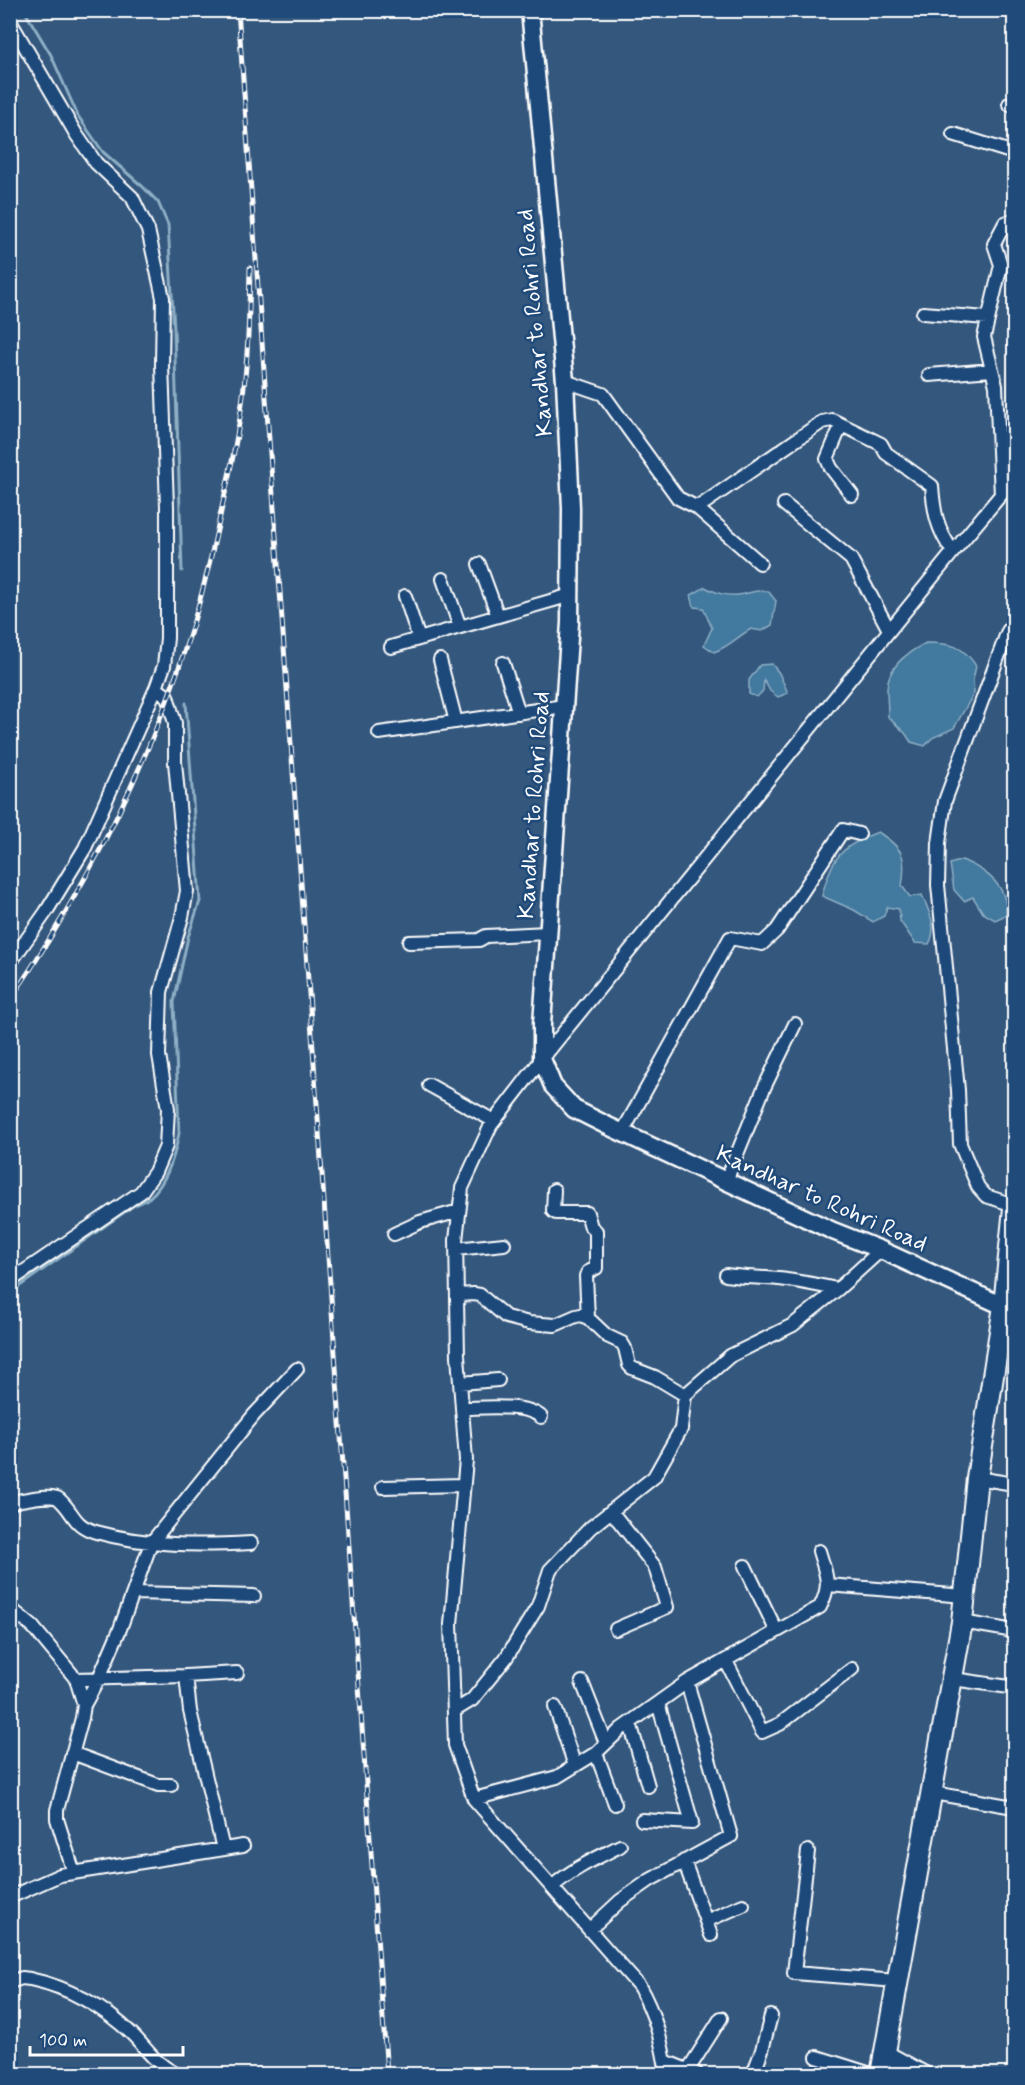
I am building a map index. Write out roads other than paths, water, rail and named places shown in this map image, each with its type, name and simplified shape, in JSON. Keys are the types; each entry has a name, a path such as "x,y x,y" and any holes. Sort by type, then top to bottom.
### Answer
{"main road":[{"path":"880,2065 933,1793 962,1622 977,1478 1009,1309 1014,1206"}],"street":[{"name":"Kandhar to Rohri Road","path":"530,10 566,381 571,508 571,595 542,1024 542,1059 553,1086 574,1109 832,1231 880,1250 1009,1309"},
{"path":"10,21 76,134 96,162 132,197 148,230 163,298 162,365 167,507 167,638 164,666 85,848 46,912 10,963"},
{"path":"953,135 1014,153"},
{"path":"1001,495 996,386 984,337 1001,265 994,244 1005,223 1014,220"},
{"path":"923,314 987,318"},
{"path":"929,375 992,370"},
{"path":"566,381 603,394 678,498 696,507 760,563"},
{"path":"696,507 822,422 832,420 880,444 886,453 932,486 934,510 940,534 952,552"},
{"path":"841,426 827,459 831,468 852,495"},
{"path":"666,2074 662,2042 650,2005 639,1986 474,1799 455,1745 451,1624 466,1460 460,1383 456,1249 462,1188 494,1121 542,1059 952,552 1014,479"},
{"path":"784,504 850,559 889,630"},
{"path":"479,564 498,616"},
{"path":"442,579 460,627"},
{"path":"391,647 571,595"},
{"path":"405,596 419,639"},
{"path":"1014,621 1007,633 945,801 939,843 938,885 958,1090 960,1144 978,1187 986,1196 1014,1206"},
{"path":"440,660 456,722"},
{"path":"503,663 519,713"},
{"path":"10,1281 141,1192 155,1172 166,1146 168,1109 159,1055 161,992 187,891 175,762 175,723 168,696 156,688"},
{"path":"379,733 564,706"},
{"path":"622,1133 730,939 762,944 777,930 843,830 859,834"},
{"path":"409,942 479,940 486,936 548,933"},
{"path":"726,1181 764,1088 795,1024"},
{"path":"429,1085 494,1121"},
{"path":"554,1190 553,1211 556,1213 587,1213 591,1227 596,1232 596,1268 588,1272 586,1276 588,1318"},
{"path":"394,1234 420,1222 459,1211"},
{"path":"456,1249 504,1244"},
{"path":"454,1711 472,1700 506,1658 538,1605 550,1570 590,1528 654,1477 681,1430 685,1395 730,1356 792,1325 838,1289 880,1250"},
{"path":"726,1275 788,1280 838,1289"},
{"path":"457,1295 480,1295 506,1317 529,1323 555,1325 576,1316 581,1315 588,1318 607,1336 622,1344 632,1368 655,1377 685,1395"},
{"path":"74,1872 57,1819 57,1810 84,1705 99,1678 151,1543 254,1415 297,1369"},
{"path":"460,1383 498,1380"},
{"path":"462,1408 513,1408 536,1412 540,1417"},
{"path":"977,1478 1014,1484"},
{"path":"382,1487 463,1485"},
{"path":"10,1503 52,1496 58,1498 80,1525 95,1531 151,1543 209,1545 250,1543"},
{"path":"611,1511 655,1567 667,1607 616,1629"},
{"path":"474,1799 557,1777 596,1753 630,1723 687,1682 820,1607 828,1585 819,1551"},
{"path":"745,1566 776,1630"},
{"path":"828,1585 965,1596"},
{"path":"133,1593 254,1596"},
{"path":"10,1608 33,1627 76,1679 84,1705"},
{"path":"962,1622 1014,1631"},
{"path":"726,1661 762,1732 780,1724 852,1669"},
{"path":"76,1679 237,1673"},
{"path":"186,1676 190,1711 223,1849"},
{"path":"953,1679 1009,1687"},
{"path":"582,1682 606,1743"},
{"path":"590,1929 620,1900 684,1861 731,1836 687,1682"},
{"path":"642,1820 692,1823 658,1703"},
{"path":"555,1707 574,1766"},
{"path":"630,1723 648,1786"},
{"path":"72,1753 158,1785 171,1785"},
{"path":"596,1753 615,1804"},
{"path":"933,1793 1014,1807"},
{"path":"10,1897 60,1875 243,1846"},
{"path":"552,1887 585,1864 620,1846"},
{"path":"808,1851 794,1973 897,1981"},
{"path":"684,1861 711,1935"},
{"path":"706,1921 743,1905"},
{"path":"10,1982 22,1978 30,1979 81,1996 131,2034 160,2066 176,2074"},
{"path":"753,2074 771,2016"},
{"path":"665,2061 692,2072 721,2018"},
{"path":"817,2057 927,2074"},
{"path":"880,2065 904,2074"}],"water":[{"path":"1014,421 1014,449 1010,455 1006,449 1007,437"},
{"path":"705,587 729,595 768,591 776,601 772,625 762,631 751,629 714,652 704,645 712,628 703,608 694,607 691,595"},
{"path":"926,643 949,645 961,649 976,666 973,680 974,693 954,728 932,738 925,746 911,742 888,717 887,688 895,666 906,655"},
{"path":"772,664 788,693 778,697 770,691 764,680 763,691 757,697 749,694 749,680 760,665"},
{"path":"878,832 893,843 901,854 904,867 902,886 910,897 922,895 933,926 929,944 915,943 900,921 899,909 887,907 884,916 873,922 854,910 822,896 829,872 846,848"},
{"path":"962,860 987,874 1000,888 1006,905 1006,915 995,920 983,913 973,897 964,901 954,890 950,864"}],"waterway":[{"path":"24,10 51,55 78,116 103,152 158,202 168,225 182,571"},
{"path":"10,1293 133,1206 150,1197 162,1183 173,1159 179,1133 174,1002 188,937 200,901 186,703"}],"railway":[{"path":"238,10 387,2074"},
{"path":"10,1000 64,914 113,824 155,730 190,634 211,555 238,432 247,357 250,268"}]}
